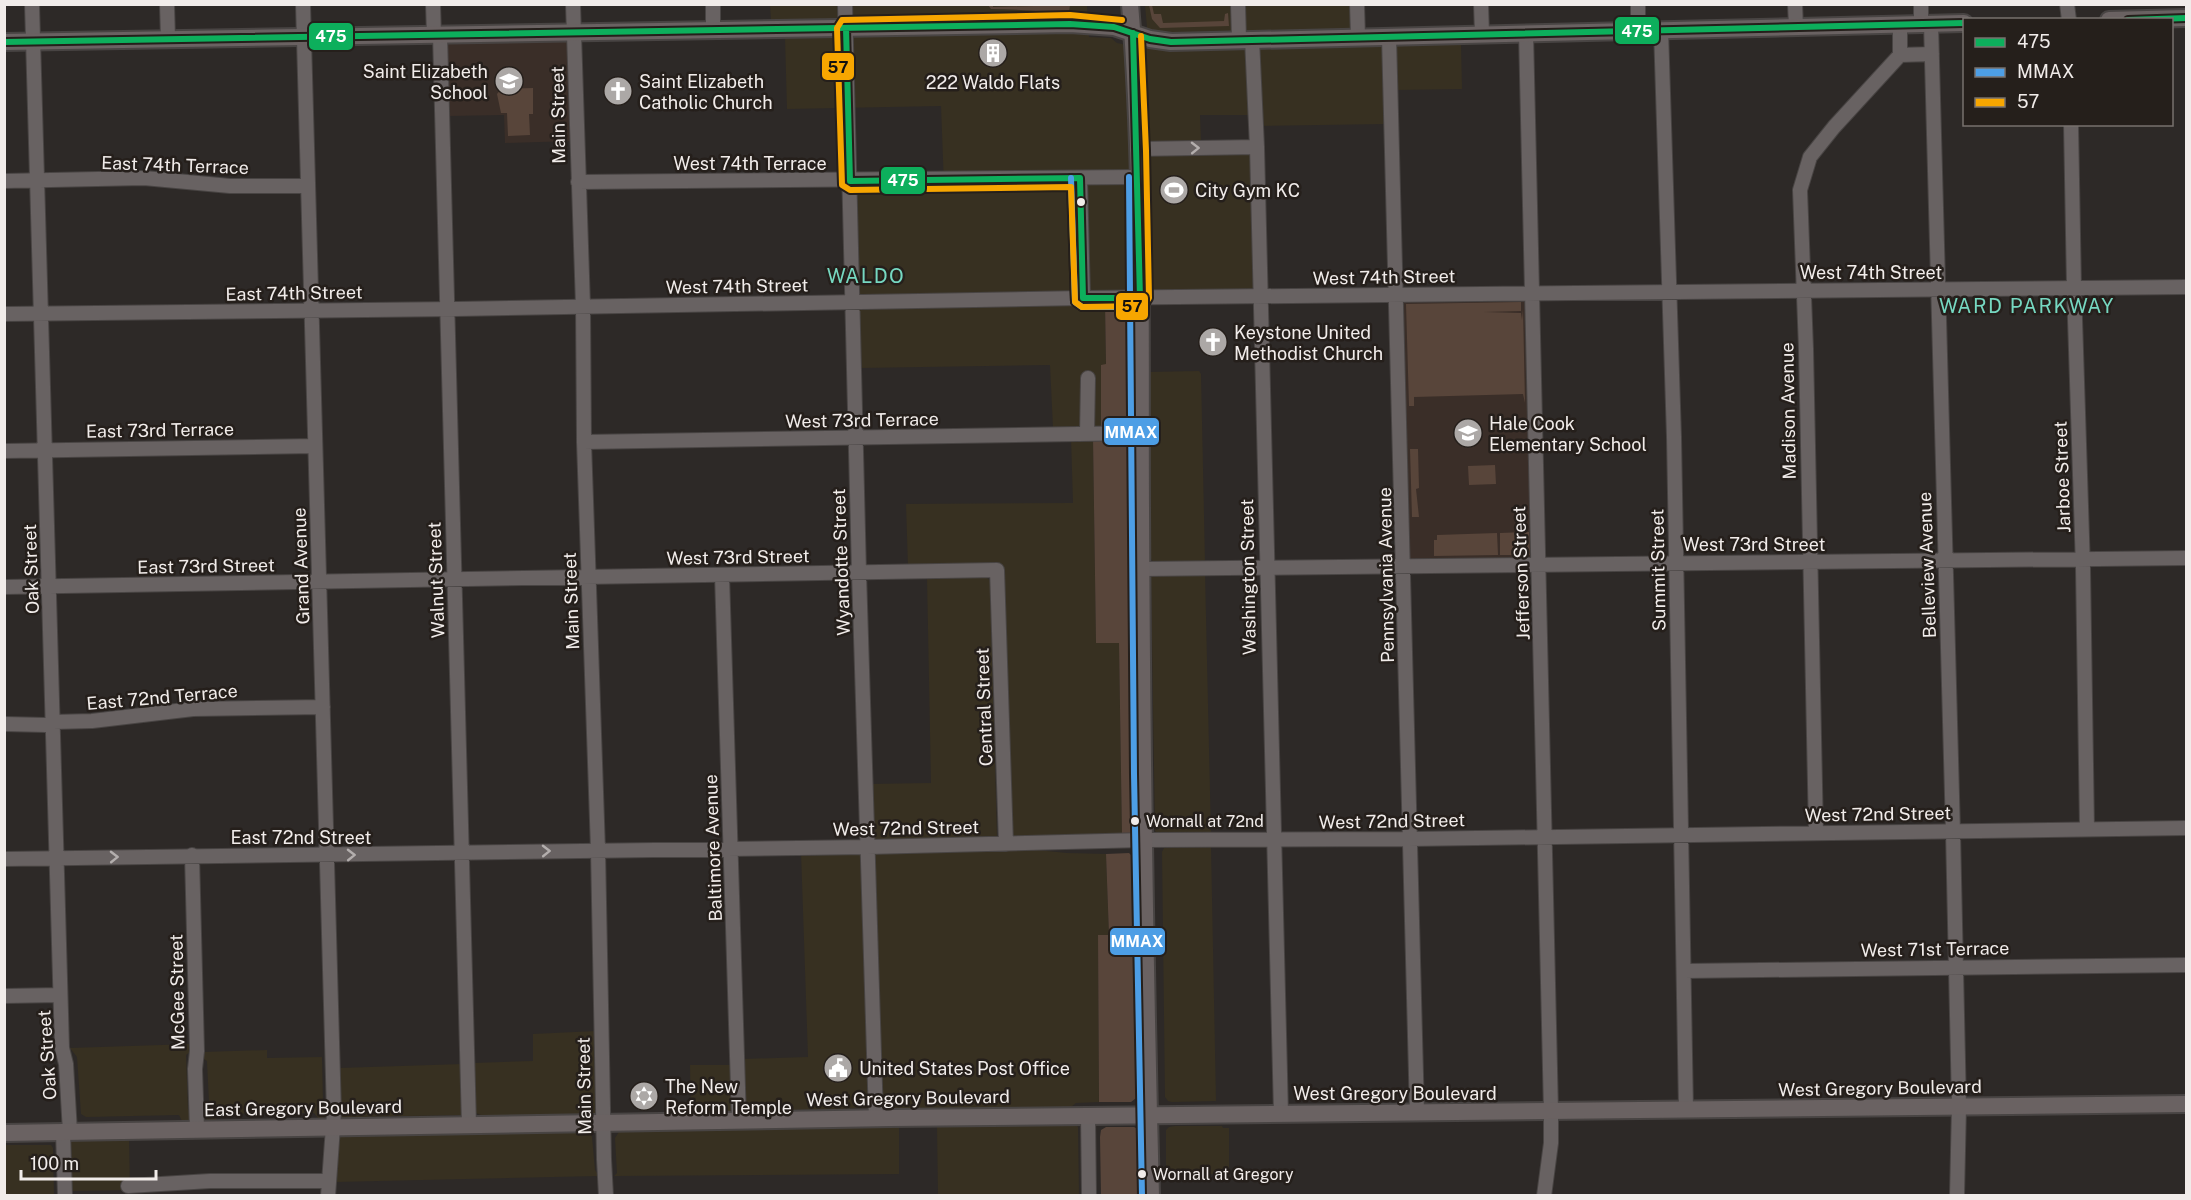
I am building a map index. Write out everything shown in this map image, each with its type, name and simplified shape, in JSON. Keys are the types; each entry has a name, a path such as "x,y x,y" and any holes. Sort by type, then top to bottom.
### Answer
{"main road":[{"path":"1130,4 1138,177 1144,840 1151,1196"},
{"path":"4,42 1070,24 1114,27 1171,42 1963,23"},
{"name":"West Gregory Boulevard","path":"603,1122 2187,1104"},
{"name":"East Gregory Boulevard","path":"4,1132 603,1122"}],"street":[{"name":"Oak Street","path":"32,4 50,587 55,858 62,1048 66,1064 65,1196"},
{"path":"167,4 168,39"},
{"name":"Grand Avenue","path":"303,4 334,1127 330,1149 328,1196"},
{"name":"Walnut Street","path":"433,4 437,35 447,309 469,1125"},
{"name":"Main Street","path":"573,4 606,1196"},
{"path":"713,4 713,30"},
{"name":"Wyandotte Street","path":"845,4 855,438 876,1118"},
{"name":"Washington Street","path":"1238,4 1246,39 1257,147 1281,1114"},
{"path":"1357,4 1358,37"},
{"path":"1481,4 1482,34"},
{"path":"1638,4 1638,31"},
{"path":"1796,4 1796,27"},
{"name":"Belleview Avenue","path":"1921,4 1932,54 1959,1106 1957,1196"},
{"path":"1900,25 1900,55 1932,54"},
{"name":"Summit Street","path":"1661,30 1674,437 1686,1110"},
{"name":"Jefferson Street","path":"1526,33 1551,1112 1551,1143 1544,1196"},
{"name":"Pennsylvania Avenue","path":"1389,37 1417,1113"},
{"name":"Madison Avenue","path":"1816,833 1806,349 1800,190 1810,157 1834,127 1900,55"},
{"name":"Jarboe Street","path":"2071,126 2083,560 2087,829"},
{"path":"1137,149 1257,147"},
{"name":"West 74th Terrace","path":"578,182 1138,177"},
{"name":"East 74th Terrace","path":"4,181 144,178 230,186 308,186"},
{"path":"1080,178 1083,298"},
{"name":"West 74th Street","path":"583,306 2187,286"},
{"name":"East 74th Street","path":"4,314 583,306"},
{"path":"1087,434 1088,378"},
{"name":"West 73rd Terrace","path":"584,442 1141,433"},
{"name":"East 73rd Terrace","path":"4,451 315,446"},
{"name":"West 73rd Street","path":"1141,569 1404,567 1538,563 2187,558"},
{"name":"West 73rd Street","path":"588,578 997,570"},
{"name":"Central Street","path":"997,570 1006,844"},
{"name":"Baltimore Avenue","path":"722,575 739,1120"},
{"name":"East 73rd Street","path":"4,588 588,578"},
{"name":"East 72nd Terrace","path":"4,724 46,725 53,722 92,721 193,709 323,707"},
{"name":"West 72nd Street","path":"598,850 868,847 1144,840 1410,839 2187,828"},
{"name":"East 72nd Street","path":"4,859 598,850"},
{"name":"McGee Street","path":"192,855 197,1051 196,1129"},
{"name":"West 71st Terrace","path":"1684,971 2187,965"},
{"path":"4,996 60,995"},
{"path":"1088,1115 1089,1196"},
{"path":"128,1186 210,1181 329,1181"}],"shaded area":[{"name":"WALDO","path":"770,5 1087,5 1089,37 1111,38 1117,43 1149,49 1145,5 1352,5 1353,45 1382,45 1384,48 1387,124 1251,126 1250,115 1200,115 1201,141 1251,155 1254,286 1251,290 1105,303 1106,365 1101,365 1101,426 1053,428 1050,365 860,368 859,308 1026,293 859,295 856,189 944,186 941,106 787,109 785,37 771,21"},
{"path":"988,5 993,5 993,7 1070,5 1069,13 991,9"},
{"path":"1149,5 1152,5 1154,14 1161,14 1163,23 1224,21 1225,14 1228,13 1229,26 1160,28 1152,19"},
{"name":"Saint Elizabeth School","path":"568,42 572,141 505,143 504,115 448,116 446,45 448,43"},
{"path":"1461,44 1462,89 1396,90 1395,48 1398,45"},
{"path":"533,88 533,114 529,114 530,135 508,136 507,113 501,113 497,94 501,89"},
{"name":"Hale Cook Elementary School","path":"1526,299 1532,558 1410,559 1403,302"},
{"path":"1521,302 1521,311 1484,312 1521,313 1522,320 1523,309 1525,403 1523,394 1414,397 1414,406 1409,406 1406,304"},
{"path":"1105,303 1129,304 1131,308 1133,422 1131,427 1101,426 1101,365 1106,364"},
{"path":"1199,371 1201,374 1205,562 1154,563 1151,559 1149,372"},
{"path":"1071,438 1093,438 1096,643 1119,643 1122,837 1012,839 1001,567 908,568 906,504 1073,503"},
{"path":"1093,438 1131,440 1133,443 1136,829 1132,834 1122,837 1119,643 1096,643"},
{"path":"1410,449 1418,449 1419,488 1416,489 1419,517 1412,517"},
{"path":"1495,465 1496,484 1469,485 1468,466"},
{"path":"1529,532 1530,555 1500,555 1500,533"},
{"path":"1497,533 1498,555 1434,556 1434,540 1437,540 1437,535"},
{"path":"1205,573 1211,835 1158,834 1155,831 1151,577 1155,574"},
{"path":"927,577 985,577 990,580 997,837 873,839 870,784 931,783"},
{"path":"1211,847 1216,1101 1172,1102 1165,1097 1162,852 1164,848"},
{"path":"1027,849 1106,854 1109,935 1098,936 1099,1102 1076,1103 1071,1107 885,1109 881,1106 873,853"},
{"path":"801,852 860,853 862,856 869,1107 867,1108 750,1111 745,1109 743,1059 808,1057"},
{"path":"1129,853 1137,861 1140,1095 1131,1102 1099,1102 1098,935 1109,935 1106,854"},
{"path":"596,1031 597,1111 595,1113 590,1115 481,1115 476,1113 473,1063 533,1061 533,1034"},
{"path":"192,1044 190,1052 186,1055 190,1113 188,1121 182,1121 179,1115 86,1117 81,1114 77,1057 70,1048"},
{"path":"267,1050 267,1058 322,1057 323,1102 328,1107 326,1116 320,1120 314,1113 216,1114 216,1120 212,1122 204,1118 203,1114 209,1102 207,1061 204,1059 203,1052"},
{"path":"463,1064 464,1114 462,1115 341,1118 339,1068"},
{"path":"690,1065 733,1065 733,1109 728,1112 691,1112"},
{"path":"1076,1124 1078,1127 1079,1195 938,1195 937,1125"},
{"path":"899,1126 899,1174 614,1176 617,1173 615,1138 623,1130"},
{"path":"1175,1126 1229,1128 1229,1174 1166,1174 1166,1130"},
{"path":"1106,1127 1134,1127 1140,1130 1142,1195 1101,1195 1100,1137 1101,1130"},
{"path":"589,1131 592,1137 595,1170 599,1176 335,1182 338,1136 341,1133"},
{"path":"129,1138 130,1190 72,1191 71,1142 74,1139"},
{"path":"4,1145 51,1145 53,1148 54,1195 5,1195"}],"transit line":[{"name":"57","path":"1122,20 1070,15 842,20 837,28 842,185 850,190 1071,187 1075,302 1082,307 1144,306 1149,298 1141,36"},
{"name":"475","path":"2173,18 2186,18"},
{"name":"475","path":"4,42 1070,24 1114,27 1150,39 1171,42 1963,23"},
{"name":"475","path":"846,28 850,181 1080,178 1083,298 1140,298 1133,33"},
{"name":"MMAX","path":"1129,177 1134,774 1142,1196"},
{"name":"MMAX","path":"1071,178 1075,302 1082,307 1140,307"}],"place":[{"name":"222 Waldo Flats","path":"993,53"},
{"name":"Saint Elizabeth School","path":"509,81"},
{"name":"Saint Elizabeth Catholic Church","path":"618,91"},
{"name":"City Gym KC","path":"1174,190"},
{"name":"Keystone United Methodist Church","path":"1213,342"},
{"name":"Hale Cook Elementary School","path":"1468,433"},
{"name":"Wornall at 72nd","path":"1135,821"},
{"name":"United States Post Office","path":"838,1068"},
{"name":"The New Reform Temple","path":"644,1096"},
{"name":"Wornall at Gregory","path":"1142,1174"}],"district":[{"name":"WALDO","path":"866,276"},
{"name":"WARD PARKWAY","path":"2027,306"}]}
